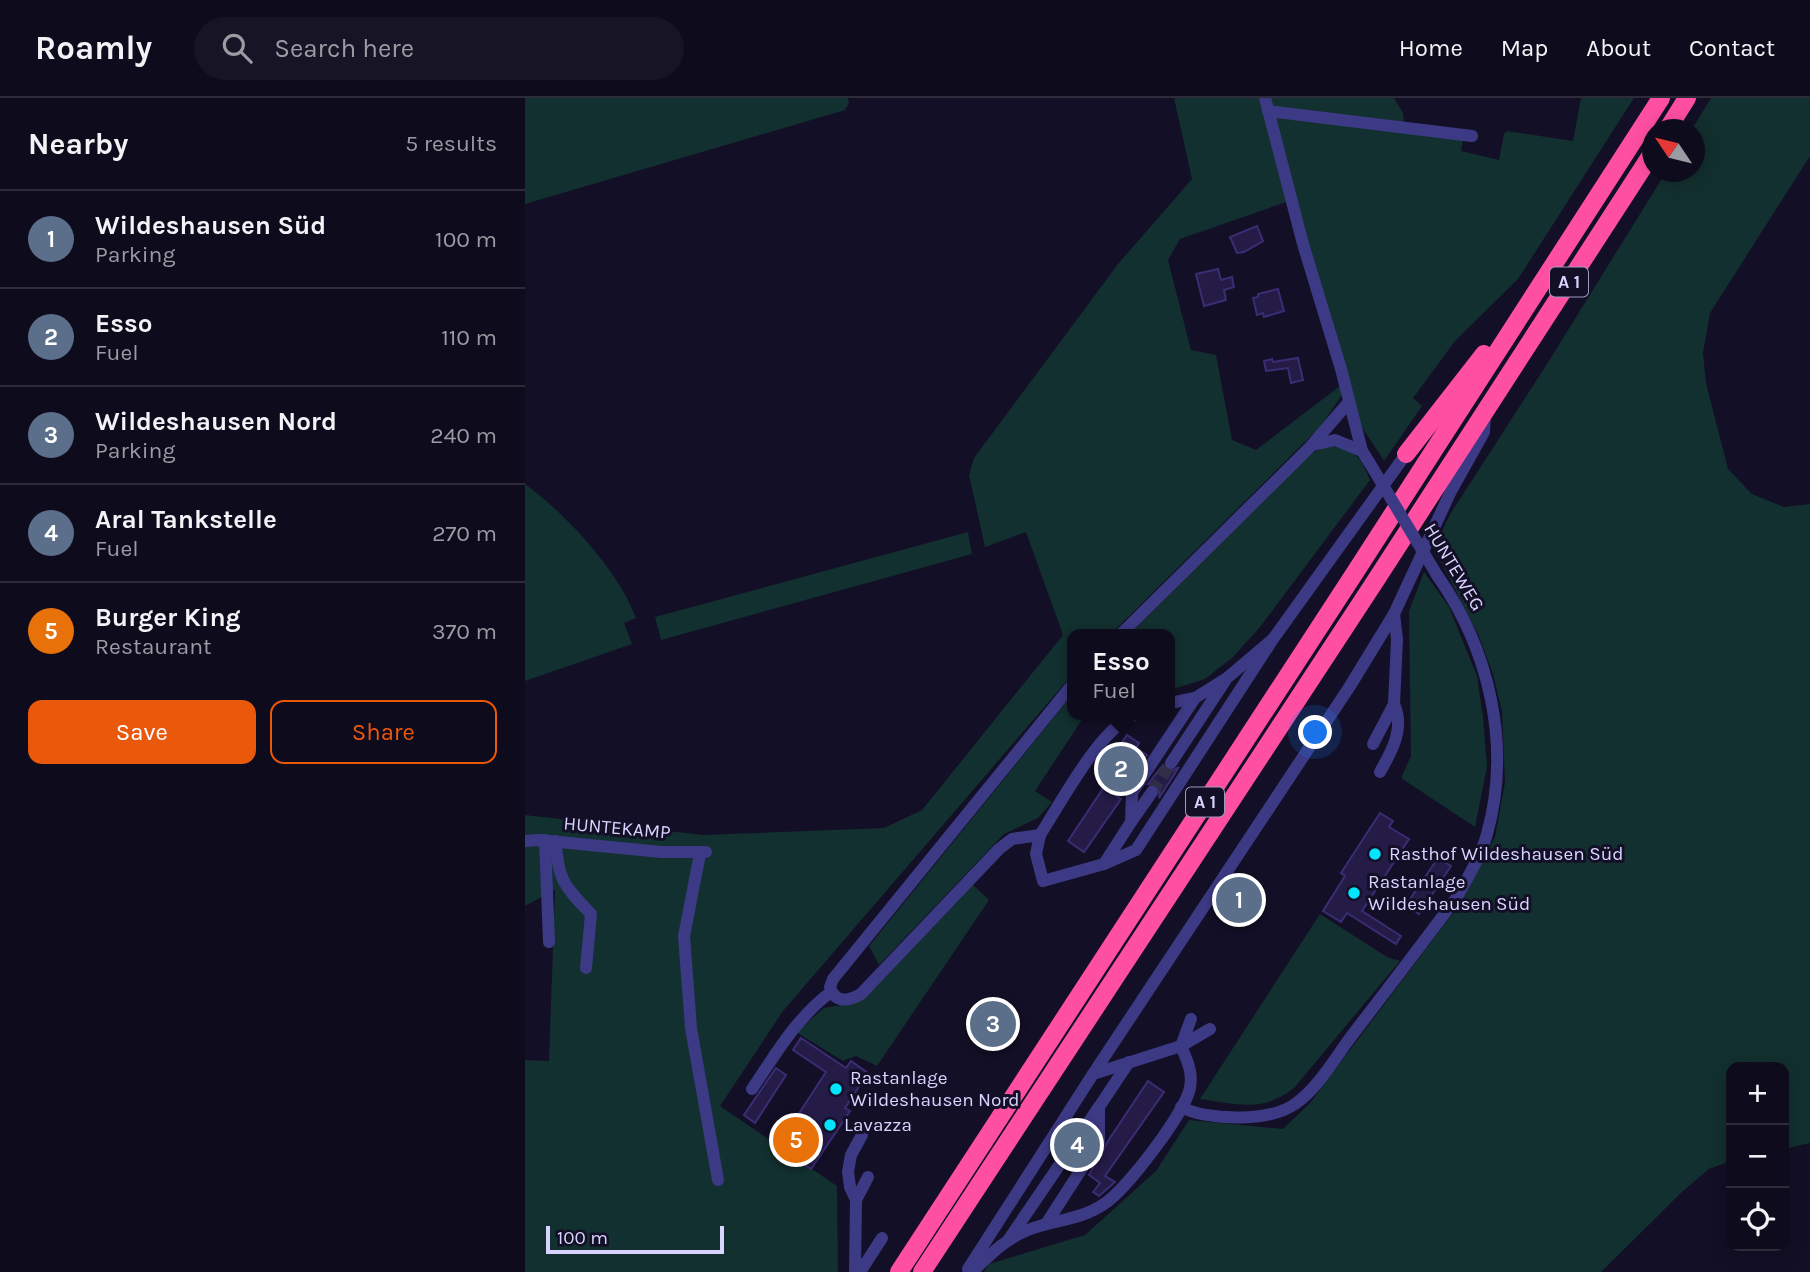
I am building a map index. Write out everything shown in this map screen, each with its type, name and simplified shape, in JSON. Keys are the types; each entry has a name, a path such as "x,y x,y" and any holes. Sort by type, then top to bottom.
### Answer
{"highway":[{"name":"A 1","path":"899,1272 1661,98"},
{"path":"1674,119 1687,98"},
{"name":"A 1","path":"922,1272 1642,169"},
{"path":"1406,454 1486,351 1511,332"}],"street":[{"path":"1267,104 1472,136"},
{"name":"HUNTEWEG","path":"1181,1107 1193,1113 1251,1117 1274,1114 1295,1104 1324,1073 1457,897 1487,834 1499,762 1494,716 1485,676 1472,638 1455,601 1365,457 1303,244 1267,104"},
{"path":"1126,629 1311,446 1348,403"},
{"path":"966,1272 1093,1074 1350,686 1394,614 1451,491 1484,432 1485,411"},
{"path":"1311,446 1335,440 1365,457"},
{"path":"1123,720 1104,737 1040,835 1037,854 1043,881 1104,864 1136,850 1273,639 1406,454"},
{"path":"1373,744 1394,704 1397,639 1394,614"},
{"path":"1175,702 1195,698 1227,678 1273,639"},
{"path":"1171,763 1227,678"},
{"path":"1040,835 1012,839 999,849 861,994 851,1000 844,1000 838,999 831,992 834,979 1067,691"},
{"path":"1131,822 1132,793 1195,698"},
{"path":"1380,772 1397,735 1399,716 1394,704"},
{"path":"1104,864 1152,792"},
{"name":"HUNTEKAMP","path":"525,841 703,853 684,936 691,1028 718,1180"},
{"path":"549,942 551,841"},
{"path":"551,841 565,887 591,914 586,968"},
{"path":"752,1089 795,1026 817,1002 831,992"},
{"path":"1008,1240 1105,1204 1142,1167 1190,1089 1189,1065 1181,1046 1191,1019"},
{"path":"1093,1074 1181,1046 1210,1029"},
{"path":"972,1272 1008,1240 1129,1062"},
{"path":"1046,1224 1099,1142 1099,1107"},
{"path":"857,1272 856,1200 850,1187 848,1172 851,1156 862,1135"},
{"path":"856,1200 868,1177"},
{"path":"857,1272 882,1238"}],"green space":[{"path":"525,98 848,98 849,103 845,110 525,204"},
{"path":"1174,98 1262,98 1289,201 1180,239 1168,260 1191,350 1216,355 1232,440 1256,450 1340,386 1343,393 1322,425 1116,629 1067,629 1067,681 783,1011 720,1106 837,1186 838,1272 525,1272 525,1060 549,1061 555,890 525,906 525,815 703,835 884,828 922,810 1063,635 1026,532 985,547 969,475 974,458 1118,264 1192,179"},
{"path":"1269,98 1394,98 1403,113 1404,125 1272,109"},
{"path":"1581,98 1634,98 1518,279 1455,341 1413,398 1422,406 1384,461 1358,421 1272,113 1463,140 1461,151 1499,160 1507,131 1573,141"},
{"path":"1711,98 1810,98 1810,156 1710,313 1703,353 1706,383 1728,469 1752,494 1784,507 1810,504 1810,1143 1789,1148 1789,1062 1726,1062 1726,1163 1709,1169 1683,1191 1601,1272 984,1272 989,1264 1085,1235 1156,1171 1189,1120 1283,1129 1310,1103 1462,901 1495,837 1505,782 1502,712 1493,674 1478,634 1434,549 1449,516 1660,182 1705,182 1705,119 1698,119"},
{"path":"1328,446 1345,449 1360,459 1370,480 1260,627 1233,657 1205,679 1175,688 1175,629 1135,629 1309,454"},
{"path":"525,484 557,511 589,544 617,581 636,618 624,623 632,644 525,681"},
{"path":"968,532 972,554 661,640 655,617"},
{"path":"1424,572 1449,607 1477,676 1487,767 1475,827 1401,778 1411,756 1409,611"},
{"path":"1067,701 1067,720 1082,720 1035,791 1052,802 1038,818 1004,834 879,965 869,946"},
{"path":"973,885 989,900 877,1066 856,1056 843,1061 796,1032 824,1008 853,1003 874,989"},
{"path":"1320,914 1387,957 1400,961 1294,1088 1282,1096 1260,1104 1200,1099"}],"building":[{"path":"1257,226 1263,241 1237,253 1230,237"},
{"path":"1218,269 1221,280 1232,277 1234,287 1224,290 1226,300 1204,306 1196,274"},
{"path":"1278,289 1284,311 1264,317 1263,313 1257,315 1253,298"},
{"path":"1298,358 1303,380 1291,383 1288,368 1266,371 1264,361"},
{"path":"1127,735 1139,743 1136,748 1147,755 1118,797 1121,799 1084,852 1068,841 1106,784 1098,778"},
{"path":"1163,765 1170,772 1179,767 1159,798 1160,788 1153,783 1148,784"},
{"name":"Rastanlage Wildeshausen Süd","path":"1380,813 1393,821 1389,827 1409,839 1362,911 1401,936 1396,944 1347,913 1341,922 1323,911 1345,876 1341,873"},
{"path":"1438,858 1451,866 1419,914 1406,905"},
{"name":"Rastanlage Wildeshausen Nord","path":"801,1038 846,1068 851,1061 868,1073 845,1108 850,1111 811,1169 779,1144 826,1072 793,1050"},
{"path":"776,1068 786,1075 755,1123 744,1115"},
{"path":"1148,1081 1164,1092 1105,1176 1115,1182 1099,1196 1093,1192 1100,1183 1089,1175"}],"tunnel":[{"path":"1152,792 1171,763"}],"place":[{"name":"Esso","path":"1121,769"},
{"name":"Rasthof Wildeshausen Süd","path":"1375,854"},
{"name":"Rastanlage Wildeshausen Süd","path":"1354,893"},
{"name":"Wildeshausen Süd","path":"1239,900"},
{"name":"Wildeshausen Nord","path":"993,1024"},
{"name":"Rastanlage Wildeshausen Nord","path":"836,1089"},
{"name":"Lavazza","path":"830,1125"},
{"name":"Burger King","path":"796,1140"},
{"name":"Aral Tankstelle","path":"1077,1145"}]}
